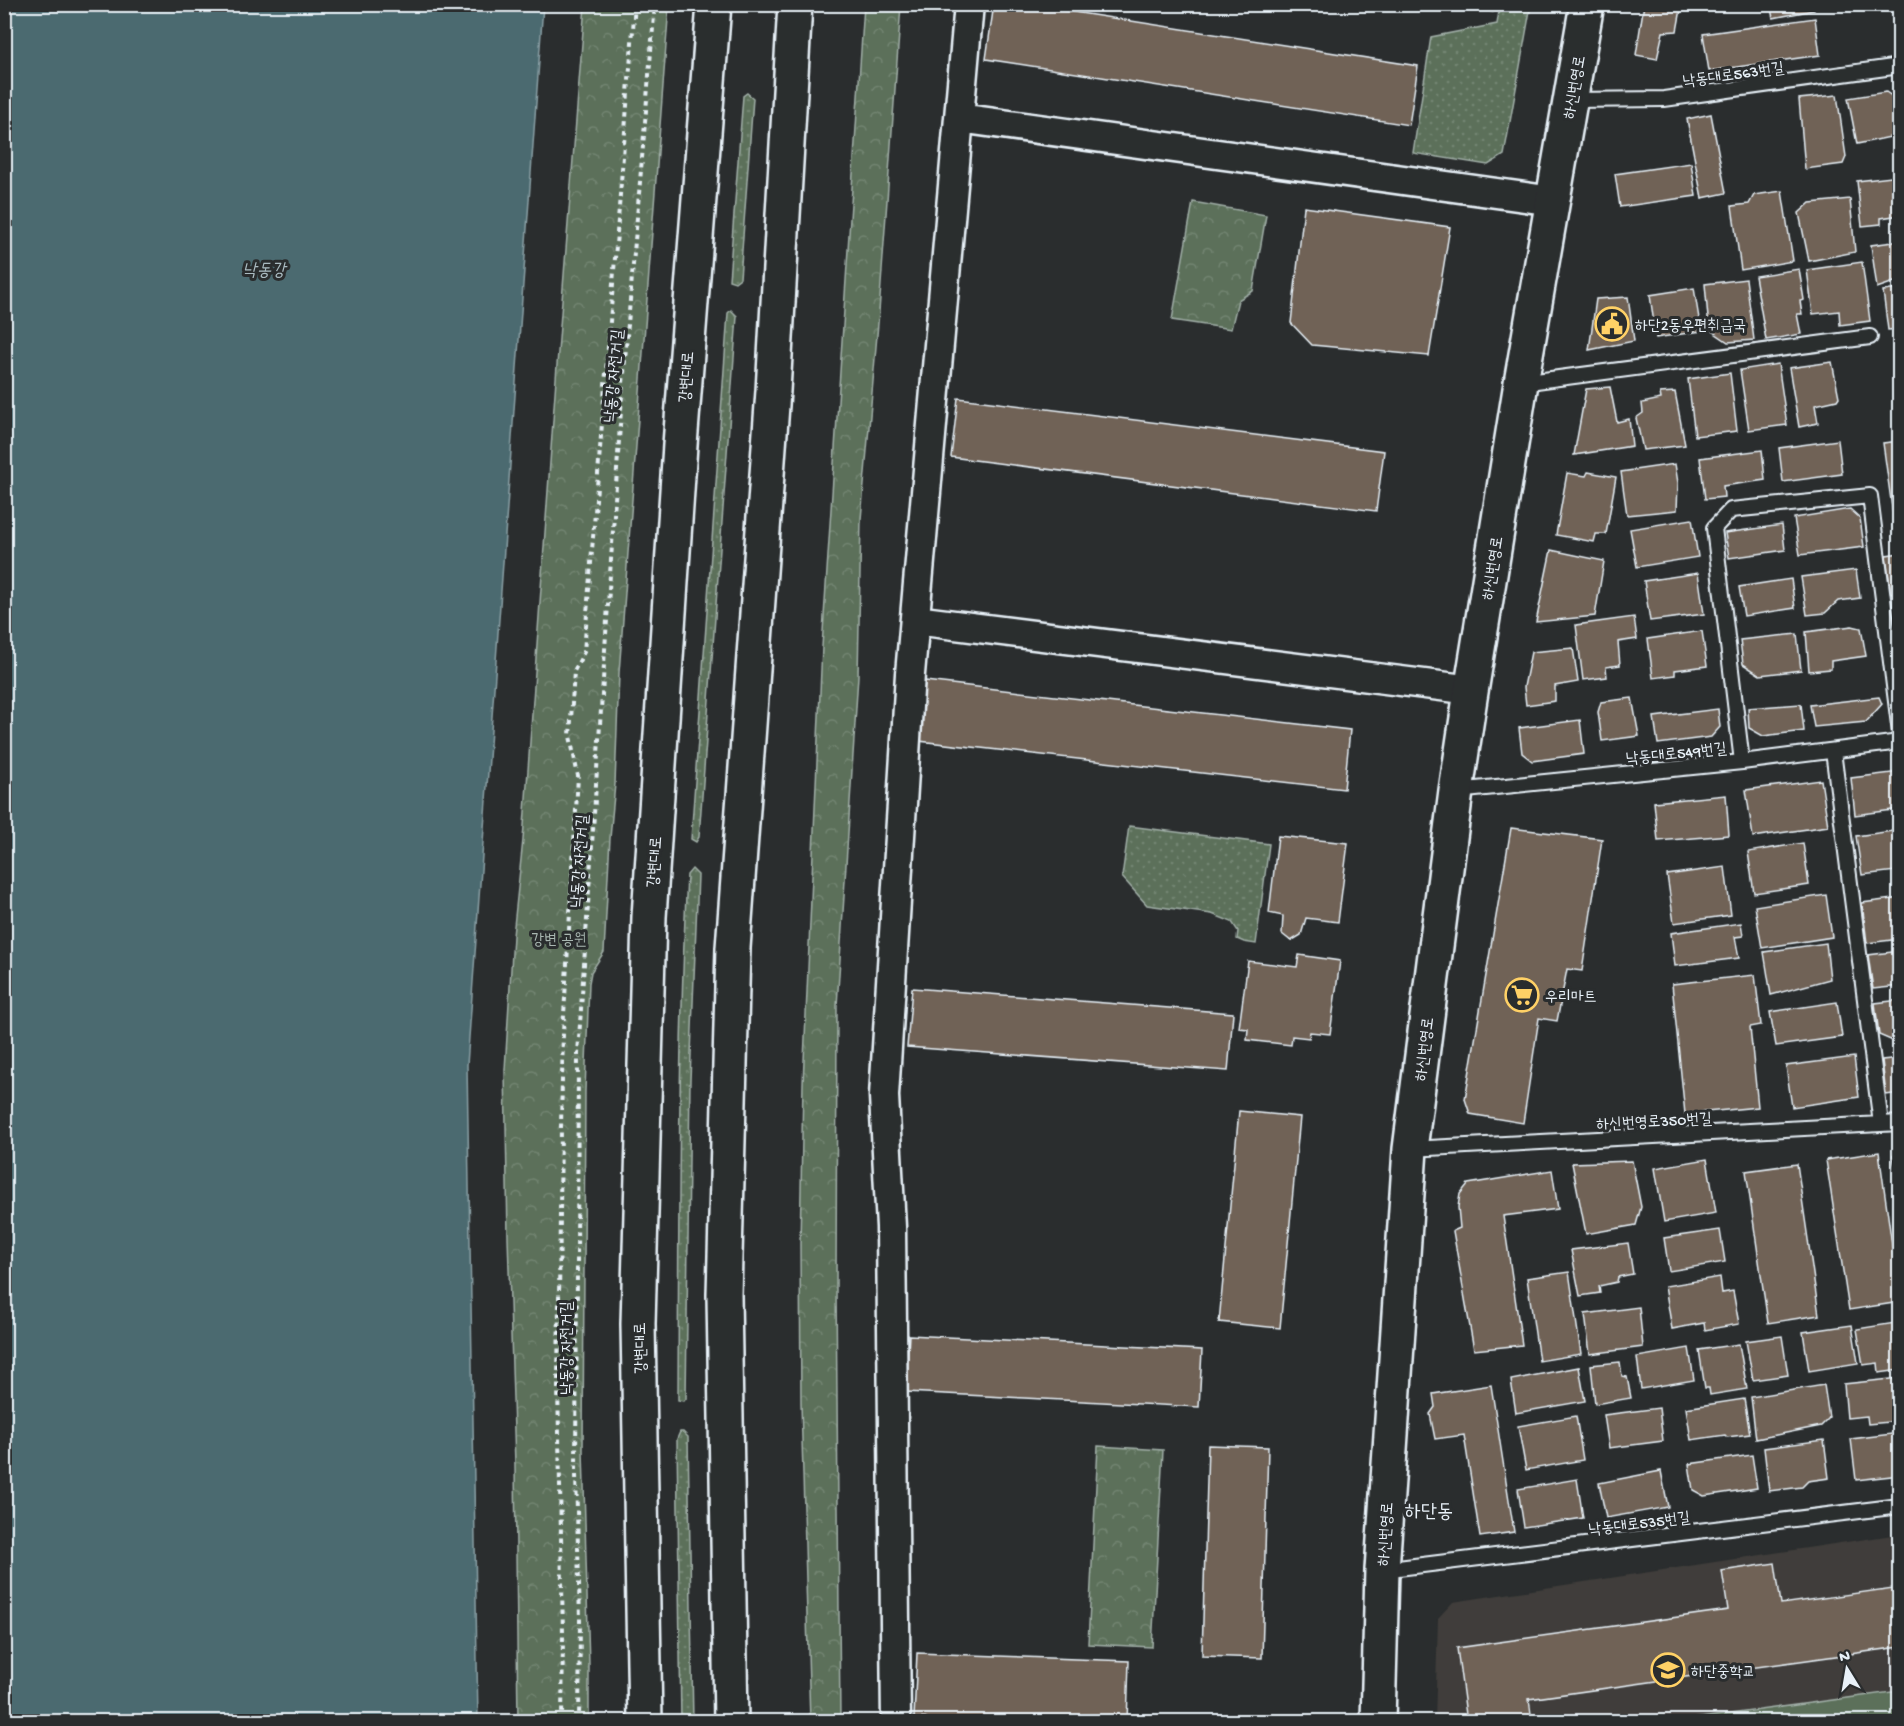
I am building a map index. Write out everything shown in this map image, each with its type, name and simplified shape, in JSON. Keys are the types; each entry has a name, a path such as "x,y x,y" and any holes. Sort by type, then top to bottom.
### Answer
{"main road":[{"name":"강변대로","path":"645,1722 638,1324 649,917 679,456 714,4"},
{"path":"730,1722 724,1295 733,948 773,391 795,4"},
{"name":"하신번영로","path":"1378,1722 1382,1570 1410,1149 1456,791 1521,383 1587,4"}],"street":[{"path":"896,1722 891,1227 884,1096 910,674 969,4"},
{"path":"959,118 1553,201"},
{"path":"915,620 1472,690"}],"lane":[{"name":"낙동대로563번길","path":"1570,100 1664,99 1899,66"},
{"path":"1521,383 1870,337"},
{"path":"1742,762 1714,528 1731,510 1870,496 1899,733"},
{"name":"낙동대로549번길","path":"1456,791 1742,762 1899,742"},
{"path":"1833,750 1881,1124"},
{"name":"하신번영로350번길","path":"1410,1149 1899,1123"},
{"name":"낙동대로535번길","path":"1382,1570 1899,1506"}],"path":[{"path":"562,1722 563,1634 558,1386 561,1115 563,1032 578,776 570,736 574,671 584,652 635,4"},
{"name":"낙동강 자전거길","path":"579,1722 580,1620 576,1475 578,1054 622,395 656,4"}],"shaded area":[{"name":"하단중학교","path":"1899,1534 1899,1721 1435,1722 1438,1618 1453,1602"}],"green space":[{"name":"강변 공원","path":"585,5 669,5 619,673 615,784 604,952 591,972 589,983 585,1091 583,1450 589,1721 518,1722 515,1464 505,1070 513,936 523,840"},
{"path":"864,5 901,5 879,312 861,519 858,676 837,1006 836,1289 840,1721 810,1722 801,1403 800,1245 803,1084 822,647"},
{"path":"1500,5 1531,5 1504,155 1488,165 1413,153 1431,37 1497,24"},
{"path":"747,93 753,98 740,278 735,282 729,280 743,96"},
{"path":"1193,202 1266,215 1253,291 1238,300 1231,329 1172,320"},
{"path":"731,310 737,316 699,837 696,842 691,839 728,313"},
{"path":"1129,826 1269,844 1256,944 1237,939 1238,931 1232,922 1212,914 1147,905 1122,877"},
{"path":"692,869 698,875 690,1080 686,1399 683,1401 678,1400 680,1072 687,875"},
{"path":"680,1432 688,1437 693,1722 681,1721 677,1439"},
{"path":"1098,1446 1163,1450 1152,1647 1088,1644"},
{"path":"1899,1691 1899,1721 1678,1721"}],"water":[{"name":"낙동강","path":"5,4 543,5 467,1065 478,1721 5,1721"}],"building":[{"path":"994,4 1023,4 1418,66 1409,125 986,59"},
{"path":"1447,4 1494,4 1493,12"},
{"path":"1644,4 1682,4 1677,31 1663,32 1657,59 1636,55"},
{"path":"1770,4 1813,4 1814,10 1773,18"},
{"path":"1815,18 1820,55 1709,71 1703,34"},
{"path":"1886,92 1900,102 1900,135 1857,144 1848,98"},
{"path":"1837,95 1846,157 1843,164 1805,169 1799,99"},
{"path":"1711,114 1726,193 1702,198 1687,119"},
{"path":"1691,163 1696,196 1620,207 1615,174"},
{"path":"1900,176 1900,215 1881,218 1881,224 1862,226 1857,181"},
{"path":"1782,191 1793,261 1741,270 1732,206 1749,204 1754,195"},
{"path":"1850,199 1855,252 1809,261 1799,213 1810,203"},
{"path":"1304,207 1450,227 1429,356 1312,345 1291,323"},
{"path":"1900,241 1900,280 1877,288 1871,245"},
{"path":"1862,262 1870,321 1840,325 1839,311 1813,314 1807,270"},
{"path":"1799,269 1804,300 1800,301 1802,314 1797,314 1801,334 1766,340 1755,276"},
{"path":"1746,279 1754,340 1728,342 1709,329 1705,284"},
{"path":"1694,288 1701,331 1656,338 1650,295"},
{"path":"1900,289 1900,329 1888,330 1883,291"},
{"path":"1628,297 1634,341 1589,350 1596,299"},
{"path":"1832,362 1839,397 1837,400 1815,405 1818,423 1799,427 1789,368"},
{"path":"1778,364 1787,425 1749,430 1740,370"},
{"path":"1730,373 1737,431 1695,436 1688,379"},
{"path":"1610,387 1617,422 1629,419 1632,446 1574,455 1586,389"},
{"path":"1675,392 1685,445 1643,450 1636,418 1643,413 1642,403 1661,399 1660,393"},
{"path":"958,398 1384,451 1376,511 951,457"},
{"path":"1838,440 1842,474 1783,482 1779,448"},
{"path":"1900,441 1900,530 1895,529 1883,443"},
{"path":"1762,450 1765,480 1723,486 1724,497 1705,499 1700,458"},
{"path":"1675,464 1678,483 1677,510 1627,515 1621,472"},
{"path":"1588,472 1616,477 1606,534 1596,534 1594,542 1556,535 1567,473 1586,476"},
{"path":"1850,509 1860,518 1864,547 1800,555 1794,518"},
{"path":"1692,519 1698,557 1637,567 1630,529"},
{"path":"1782,525 1785,550 1729,558 1725,533"},
{"path":"1551,550 1604,561 1595,616 1536,622"},
{"path":"1900,553 1900,592 1891,593 1886,555"},
{"path":"1856,570 1860,598 1838,601 1825,613 1807,615 1801,577"},
{"path":"1698,573 1704,614 1650,621 1644,581"},
{"path":"1791,579 1795,608 1744,616 1739,587"},
{"path":"1900,615 1900,648 1898,648 1894,616"},
{"path":"1634,617 1637,639 1618,642 1620,665 1606,667 1607,677 1583,680 1576,625"},
{"path":"1852,626 1861,628 1866,656 1831,661 1831,669 1809,671 1806,632"},
{"path":"1702,631 1707,666 1675,670 1675,675 1653,678 1648,639"},
{"path":"1797,634 1801,670 1760,675 1743,664 1740,640"},
{"path":"1573,648 1578,682 1555,686 1555,701 1526,705 1524,687 1531,652"},
{"path":"925,681 1350,730 1344,789 919,741"},
{"path":"1879,697 1882,704 1866,722 1814,727 1810,705"},
{"path":"1632,698 1639,736 1602,741 1598,712 1601,702"},
{"path":"1801,704 1804,731 1763,736 1749,728 1748,708"},
{"path":"1718,709 1720,727 1711,737 1658,744 1654,717"},
{"path":"1580,720 1584,754 1532,761 1522,753 1519,728"},
{"path":"1900,772 1900,809 1855,815 1851,778"},
{"path":"1821,780 1828,826 1753,837 1746,790"},
{"path":"1726,795 1729,835 1658,841 1654,802"},
{"name":"우리마트","path":"1511,828 1602,839 1582,971 1567,969 1557,1021 1539,1018 1523,1123 1470,1114 1465,1099"},
{"path":"1900,830 1900,877 1897,877 1896,871 1862,875 1856,836"},
{"path":"1278,836 1348,843 1338,922 1306,918 1301,935 1291,941 1282,934 1283,916 1269,913"},
{"path":"1803,843 1809,885 1754,893 1748,852"},
{"path":"1725,867 1731,915 1674,923 1667,875"},
{"path":"1826,895 1832,937 1762,948 1755,906"},
{"path":"1900,898 1900,939 1867,943 1862,903"},
{"path":"1741,923 1743,936 1735,937 1739,958 1675,966 1671,933"},
{"path":"1826,943 1830,979 1771,995 1764,952"},
{"path":"1900,951 1900,986 1873,989 1868,955"},
{"path":"1299,955 1340,961 1330,1034 1310,1032 1309,1038 1292,1036 1291,1045 1247,1040 1248,1029 1239,1028 1248,961 1297,967"},
{"path":"1755,975 1761,1025 1750,1027 1758,1107 1685,1114 1672,984"},
{"path":"912,988 1233,1013 1228,1071 907,1047"},
{"path":"1900,1000 1900,1040 1893,1041 1879,1035 1875,1003"},
{"path":"1837,1002 1842,1037 1776,1046 1770,1012"},
{"path":"1854,1057 1859,1097 1792,1107 1786,1066"},
{"path":"1900,1058 1900,1093 1886,1095 1882,1060"},
{"path":"1239,1111 1300,1117 1280,1328 1219,1322"},
{"path":"1879,1152 1900,1302 1849,1310 1826,1160"},
{"path":"1900,1154 1900,1196 1893,1155"},
{"path":"1707,1159 1716,1213 1664,1222 1655,1168"},
{"path":"1632,1161 1641,1207 1636,1225 1586,1234 1572,1163"},
{"path":"1797,1164 1819,1315 1768,1323 1746,1171"},
{"path":"1552,1170 1558,1209 1503,1216 1522,1345 1474,1350 1453,1231 1460,1228 1458,1207 1460,1194 1468,1184"},
{"path":"1720,1230 1725,1262 1669,1271 1664,1238"},
{"path":"1628,1243 1633,1274 1618,1277 1617,1282 1599,1286 1600,1293 1580,1296 1571,1250"},
{"path":"1569,1272 1581,1354 1539,1361 1527,1278"},
{"path":"1720,1277 1722,1293 1733,1291 1739,1324 1705,1330 1704,1323 1672,1329 1665,1286"},
{"path":"1639,1307 1643,1347 1590,1354 1585,1314"},
{"path":"1895,1323 1900,1351 1900,1370 1879,1373 1878,1363 1863,1365 1857,1329"},
{"path":"1852,1325 1858,1363 1809,1371 1803,1332"},
{"path":"909,1335 1202,1350 1199,1407 906,1392"},
{"path":"1782,1336 1788,1375 1753,1380 1746,1341"},
{"path":"1739,1344 1747,1389 1710,1395 1709,1388 1705,1388 1699,1350"},
{"path":"1689,1348 1694,1380 1641,1389 1637,1357"},
{"path":"1620,1362 1622,1376 1627,1377 1631,1398 1595,1404 1591,1365"},
{"path":"1579,1367 1585,1401 1516,1413 1511,1380"},
{"path":"1900,1378 1900,1421 1868,1424 1867,1416 1847,1418 1844,1384"},
{"path":"1491,1385 1514,1532 1480,1537 1464,1435 1435,1439 1430,1414 1435,1407 1433,1394"},
{"path":"1824,1385 1829,1418 1821,1426 1756,1439 1751,1397"},
{"path":"1744,1399 1750,1434 1691,1440 1686,1408"},
{"path":"1659,1408 1663,1441 1609,1448 1604,1415"},
{"path":"1576,1416 1583,1460 1526,1470 1518,1426"},
{"path":"1900,1433 1900,1475 1856,1480 1851,1439"},
{"path":"1824,1440 1829,1478 1808,1481 1802,1487 1769,1491 1764,1448"},
{"path":"1208,1445 1268,1447 1262,1658 1202,1656"},
{"path":"1752,1455 1757,1488 1704,1496 1693,1490 1689,1464"},
{"path":"1661,1471 1668,1507 1606,1518 1599,1483"},
{"path":"1577,1479 1583,1518 1524,1527 1518,1489"},
{"path":"1775,1563 1781,1604 1900,1587 1900,1647 1529,1699 1532,1722 1467,1722 1457,1648 1728,1610 1722,1571"},
{"path":"917,1653 1129,1661 1127,1722 1005,1722 914,1718"},
{"path":"1200,1719 1259,1720 1259,1722 1199,1722"}],"place":[{"name":"하단2동우편취급국","path":"1612,324"},
{"name":"우리마트","path":"1522,995"},
{"name":"하단중학교","path":"1668,1670"}],"district":[{"name":"하단동","path":"1429,1510"}]}
